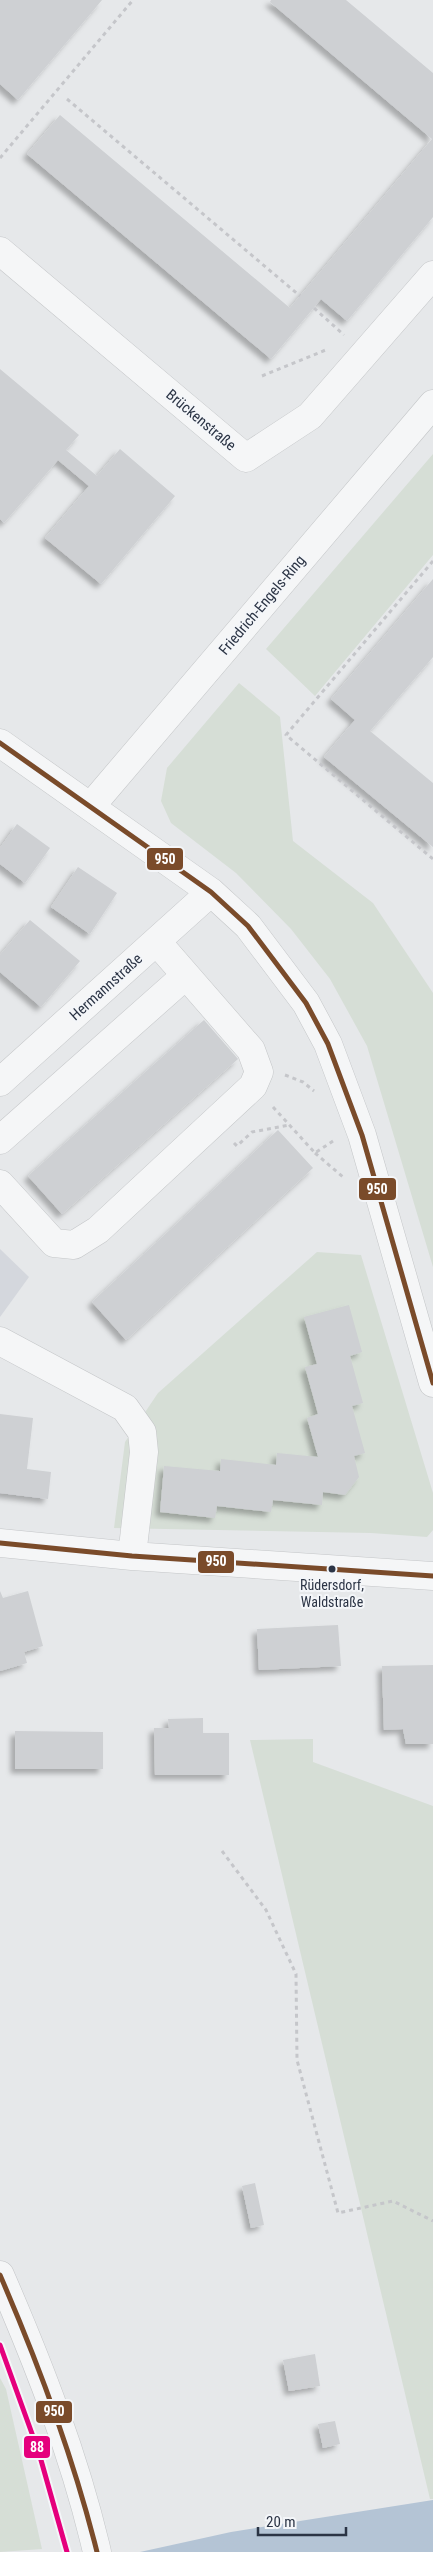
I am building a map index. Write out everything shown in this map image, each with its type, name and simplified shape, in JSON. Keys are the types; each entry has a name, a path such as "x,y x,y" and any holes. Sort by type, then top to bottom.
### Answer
{"street":[{"name":"Brückenstraße","path":"0,251 246,458 310,416 357,347 433,275"},
{"name":"Friedrich-Engels-Ring","path":"91,806 433,404"},
{"path":"0,743 212,892 248,926 306,1003 328,1044 362,1135 433,1383"},
{"name":"Hermannstraße","path":"0,1082 212,892"},
{"path":"0,1184 54,1243 74,1245 98,1230 253,1086 259,1072 251,1050 157,942"},
{"path":"0,1140 185,976"},
{"path":"0,1341 125,1408 142,1432 144,1452 132,1556"},
{"path":"0,1543 132,1556 433,1576"},
{"path":"0,2275 30,2344 74,2468 97,2552"}],"path":[{"path":"0,158 133,0"},
{"path":"67,99 300,296"},
{"path":"314,308 357,347"},
{"path":"262,376 357,347"},
{"path":"433,561 286,735 433,859"},
{"path":"284,1076 303,1082 319,1095"},
{"path":"253,1086 315,1153 346,1180"},
{"path":"237,1146 252,1132 289,1125"},
{"path":"315,1153 330,1144"},
{"path":"222,1851 266,1910 296,1974 297,2060 338,2213 393,2201 433,2221"}],"shaded area":[{"path":"433,454 433,555 315,696 266,649"},
{"path":"239,683 280,717 293,841 373,903 433,993 433,1267 367,1046 330,979 291,929 236,873 171,823 161,801 167,768"},
{"path":"0,1249 29,1277 0,1317"},
{"path":"317,1252 361,1255 433,1493 433,1530 427,1537 371,1533 114,1528 125,1442 158,1393"},
{"path":"313,1739 313,1762 433,1806 433,2499 430,2499 250,1740"},
{"path":"0,2378 6,2389 42,2549 0,2552"}],"water":[{"path":"433,2500 433,2552 140,2552 231,2532"}],"building":[{"path":"0,0 102,0 18,100 0,84"},
{"path":"271,0 346,0 433,73 433,217 347,321 321,299 271,359 27,154 60,115 290,308 432,139 270,2"},
{"path":"0,369 79,435 66,450 97,476 120,449 175,496 101,584 45,538 89,486 58,460 4,523 0,519"},
{"path":"433,579 433,657 370,731 433,783 433,847 324,757 355,720 331,699"},
{"path":"17,824 50,848 25,883 0,864 0,848"},
{"path":"78,867 117,893 90,934 51,907"},
{"path":"30,920 80,961 41,1007 0,972 0,955"},
{"path":"204,1020 238,1059 62,1214 28,1176"},
{"path":"278,1130 313,1168 126,1340 92,1302"},
{"path":"349,1305 362,1352 350,1356 363,1403 352,1406 365,1453 354,1456 359,1477 345,1495 323,1492 322,1505 273,1500 271,1512 217,1506 215,1518 160,1512 164,1466 220,1471 221,1459 276,1465 277,1453 318,1457 307,1418 318,1414 305,1367 317,1364 304,1317"},
{"path":"0,1414 33,1418 27,1469 51,1472 48,1499 0,1493"},
{"path":"0,1591 3,1598 28,1591 43,1646 24,1652 27,1663 0,1671"},
{"path":"338,1625 341,1666 259,1670 257,1629"},
{"path":"433,1665 433,1744 406,1744 403,1729 384,1730 382,1666"},
{"path":"203,1718 203,1733 229,1733 229,1775 155,1775 154,1728 169,1728 168,1719"},
{"path":"15,1731 103,1732 103,1769 15,1769"},
{"path":"255,2183 264,2225 251,2228 242,2186"},
{"path":"315,2354 320,2386 289,2391 283,2360"},
{"path":"335,2421 340,2444 323,2448 318,2424"}],"transit line":[{"name":"950","path":"0,743 211,892 248,926 306,1003 328,1044 362,1135 433,1383"},
{"name":"950","path":"0,1543 132,1556 433,1576"},
{"name":"950","path":"0,2275 54,2411 88,2516 97,2552"},
{"name":"88","path":"0,2345 39,2453 67,2552"}],"place":[{"name":"Rüdersdorf, Waldstraße","path":"332,1569"}]}
